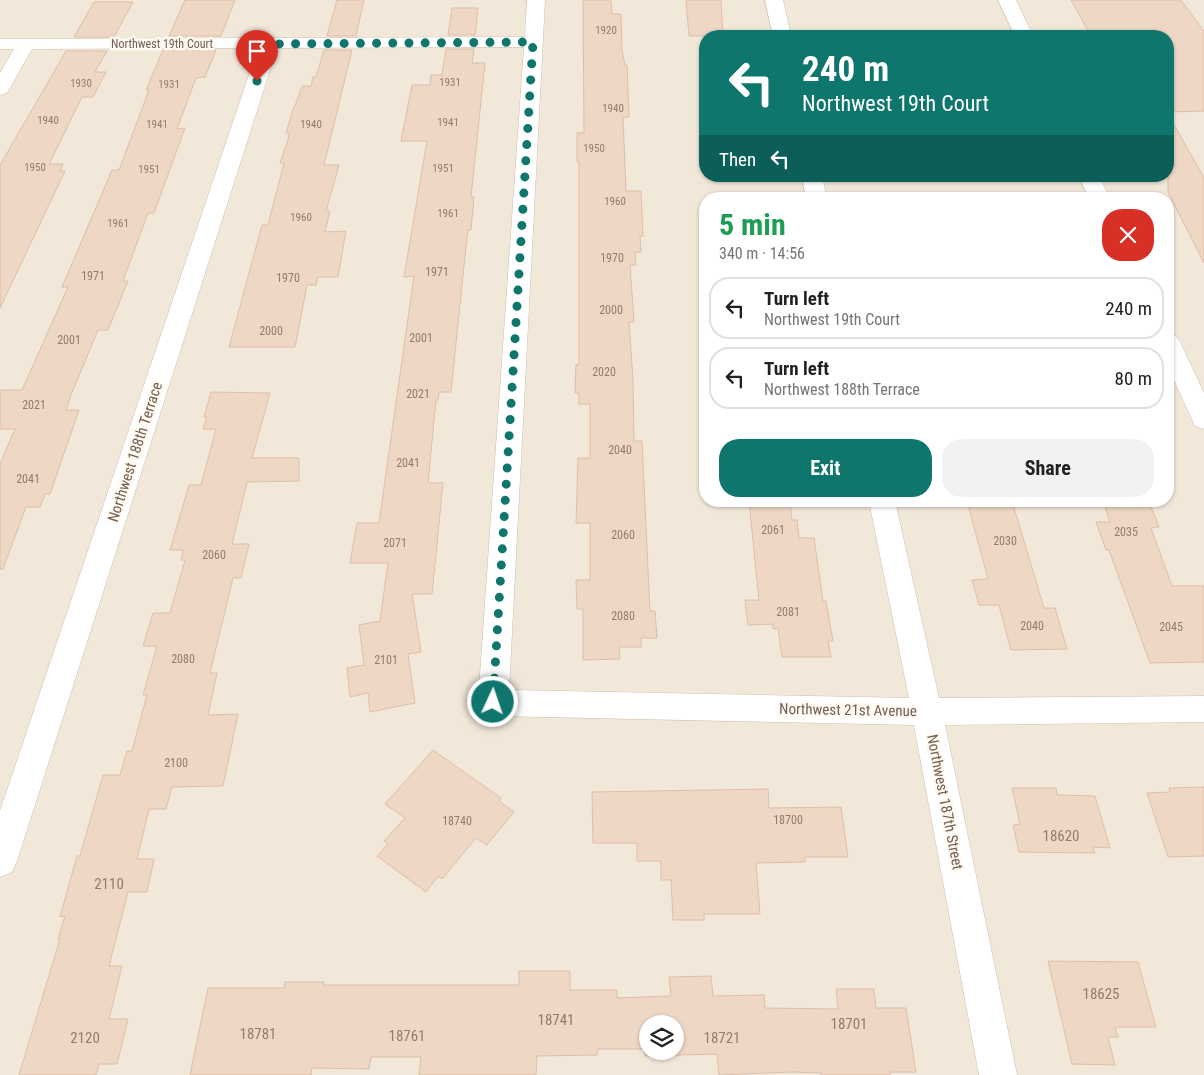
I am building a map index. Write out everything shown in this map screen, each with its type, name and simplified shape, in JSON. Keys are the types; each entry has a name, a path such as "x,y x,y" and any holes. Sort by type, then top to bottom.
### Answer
{"street":[{"path":"533,42 536,0"},
{"path":"774,0 781,30"},
{"path":"1007,0 1021,30"},
{"name":"Northwest 19th Court","path":"0,44 533,42"},
{"name":"Northwest 21st Avenue","path":"533,42 493,702 927,712 1204,709"},
{"path":"0,89 26,44"},
{"name":"Northwest 188th Terrace","path":"0,861 270,44"},
{"path":"1174,355 1204,420"},
{"name":"Northwest 187th Street","path":"883,507 927,712 998,1075"}],"shaded area":[{"path":"0,0 1204,0 1204,1075 0,1075"}],"building":[{"path":"185,0 235,0 221,36 169,36"},
{"path":"337,0 364,0 356,36 327,36"},
{"path":"583,0 611,0 612,14 621,14 622,51 625,65 627,65 629,117 623,117 626,191 641,191 643,236 640,236 641,252 635,252 636,265 630,265 634,322 629,322 633,380 634,441 642,441 650,611 655,611 657,638 641,638 641,647 619,647 620,659 583,660 583,609 577,609 576,580 590,580 590,523 576,523 578,458 590,458 590,404 579,404 579,393 575,393 576,365 579,364 579,162 577,162 577,133 584,133"},
{"path":"686,0 721,0 723,30 699,30 699,36 689,36"},
{"path":"1071,0 1181,0 1204,31 1204,111 1174,112 1174,30 1088,30"},
{"path":"94,2 133,2 114,37 74,37"},
{"path":"452,8 478,8 475,35 448,35"},
{"path":"446,49 474,49 472,63 485,63 471,197 474,197 471,230 468,230 451,392 439,392 438,400 436,400 428,483 443,483 432,594 412,594 421,652 408,654 415,703 370,712 368,693 350,697 347,668 364,665 359,625 380,621 388,563 350,563 357,523 379,523 414,276 404,277 427,141 401,141 412,85 430,85 431,75 442,75"},
{"path":"163,50 216,50 205,77 196,78 177,129 185,128 154,213 148,213 123,281 128,281 108,330 98,330 71,395 66,410 79,410 50,494 45,494 40,507 26,507 3,569 0,569 0,464 15,429 0,429 0,390 22,390 68,287 62,287 112,170 119,170 149,90 146,90"},
{"path":"324,50 352,50 324,165 339,165 326,211 330,211 325,232 346,231 338,277 318,277 316,285 307,285 295,347 229,347 262,225 268,225 284,163 280,163 288,140 289,133 286,133 294,106 302,86 311,86 313,77 316,77"},
{"path":"66,51 107,51 95,72 106,72 93,97 82,97 49,164 63,164 60,171 65,171 0,308 0,165"},
{"path":"1174,125 1204,178 1204,263 1174,204 1174,192 1168,192 1168,182 1174,182"},
{"path":"211,392 270,393 252,458 299,458 299,481 247,482 232,544 249,544 241,578 233,578 210,673 217,673 208,715 238,714 223,786 172,787 166,809 149,809 137,859 154,859 147,892 128,892 109,966 122,966 109,1019 128,1019 117,1064 99,1064 96,1075 19,1075 60,939 58,939 65,916 60,917 77,856 80,856 103,775 120,775 127,751 132,751 147,695 143,695 157,646 143,646 153,613 170,613 185,560 181,560 183,550 170,550 189,485 201,485 216,429 203,429 207,417 204,417"},
{"path":"750,507 791,507 792,520 797,520 799,538 814,538 823,601 826,601 833,641 828,641 831,657 782,657 778,628 773,629 773,624 748,625 745,600 759,600"},
{"path":"969,507 1014,507 1044,608 1055,608 1067,649 1011,650 999,605 979,605 972,580 988,579"},
{"path":"1105,507 1151,507 1159,527 1151,528 1172,586 1204,586 1204,662 1150,663 1109,550 1106,550 1096,522 1110,522"},
{"path":"433,750 501,798 499,801 514,812 487,845 476,838 442,879 438,876 426,892 377,856 388,844 384,841 405,818 385,804"},
{"path":"1204,787 1204,856 1168,857 1147,793 1170,792 1169,788"},
{"path":"1012,788 1056,788 1057,795 1095,796 1110,848 1093,847 1095,853 1019,852 1013,825 1020,824"},
{"path":"768,789 769,808 841,807 848,857 805,857 805,862 756,863 760,914 704,914 704,920 673,920 671,880 661,880 661,861 637,861 637,843 593,843 592,792"},
{"path":"1048,961 1138,962 1156,1027 1115,1027 1118,1037 1108,1037 1115,1065 1072,1064"},
{"path":"519,971 570,971 570,990 617,990 617,998 671,996 669,977 711,976 713,996 764,995 765,1008 838,1009 836,989 874,989 876,1008 906,1008 916,1072 890,1072 890,1075 821,1075 821,1073 793,1072 719,1075 717,1054 684,1055 684,1015 639,1015 639,1049 598,1049 597,1055 537,1056 536,1075 419,1075 421,1057 371,1057 369,1069 312,1068 311,1075 190,1075 208,988 284,988 285,982 324,982 323,985 519,985"}],"route":[{"path":"257,81 270,44 533,42 493,702"}]}
